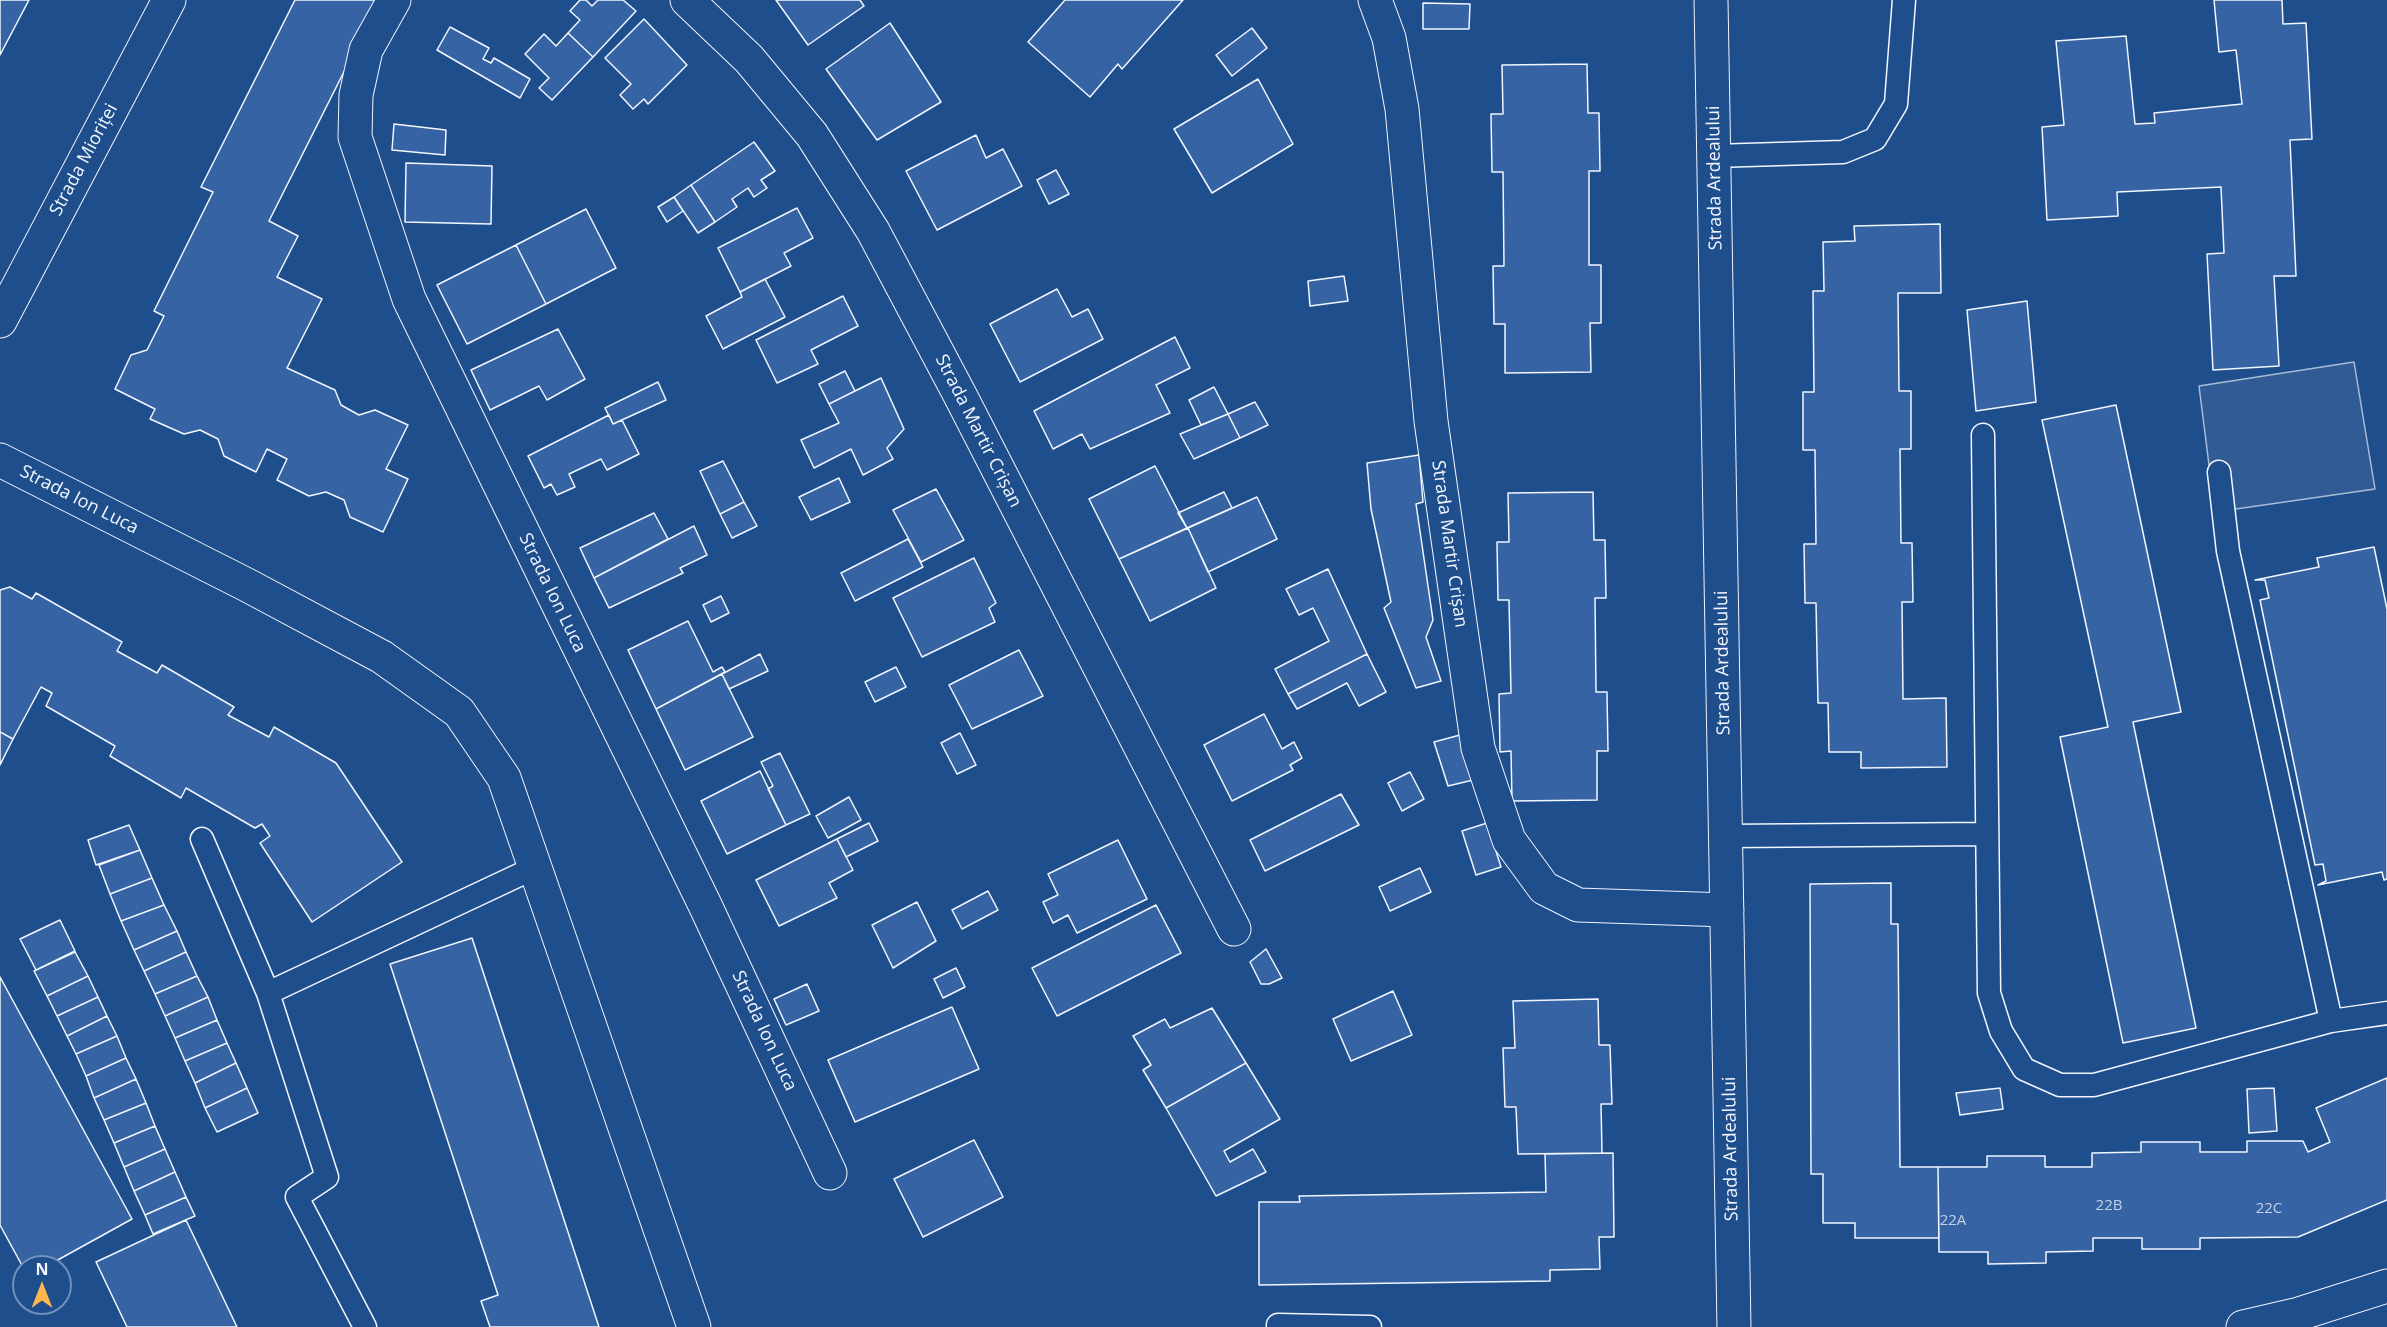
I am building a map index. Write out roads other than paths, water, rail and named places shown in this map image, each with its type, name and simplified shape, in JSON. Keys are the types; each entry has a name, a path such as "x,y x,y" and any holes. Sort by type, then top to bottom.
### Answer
{"street":[{"name":"Strada Mioriței","path":"0,321 169,0"},
{"name":"Strada Ion Luca","path":"394,0 366,50 356,95 355,137 409,299 705,904 830,1173"},
{"name":"Strada Martir Crișan","path":"687,0 749,59 812,135 873,231 961,397 1233,930"},
{"name":"Strada Martir Crișan","path":"1375,0 1389,39 1402,109 1431,421 1479,748 1509,840 1544,888 1578,904 1727,909"},
{"name":"Strada Ardealului","path":"1711,0 1734,1327"},
{"name":"Strada Ion Luca","path":"0,460 247,585 382,657 459,711 504,778 694,1327"},
{"path":"2243,1327 2299,1314 2387,1286"}],"lane":[{"path":"1714,156 1843,152 1875,139 1896,104 1904,0"},
{"path":"1983,435 1989,993 2001,1031 2024,1069 2060,1085 2094,1085 2331,1021 2387,1013"},
{"path":"2219,472 2228,551 2331,1021"},
{"path":"1726,836 1987,834"},
{"path":"202,839 268,993 327,1177 297,1197 365,1327"},
{"path":"268,993 534,868"},
{"path":"1278,1326 1370,1327"}]}
